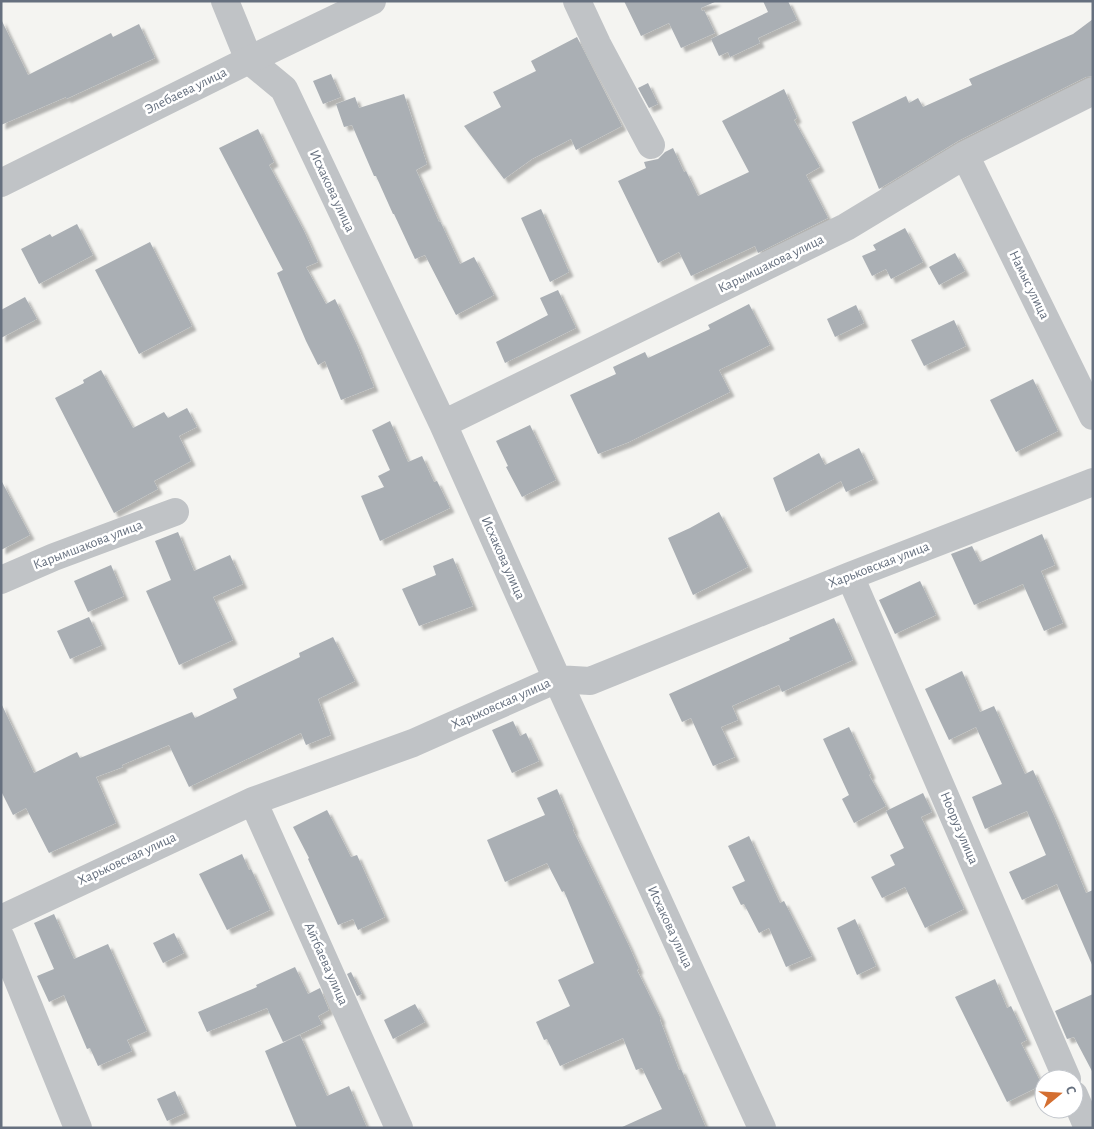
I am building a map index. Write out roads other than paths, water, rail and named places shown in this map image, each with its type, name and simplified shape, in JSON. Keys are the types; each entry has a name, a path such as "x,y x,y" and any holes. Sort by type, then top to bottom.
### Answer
{"street":[{"name":"Исхакова улица","path":"225,1 249,60 284,89 443,424 557,680 762,1128"},
{"name":"Элебаева улица","path":"1,183 372,1"},
{"path":"577,1 597,44 651,145"},
{"name":"Карымшакова улица","path":"443,424 846,227 965,154 1093,91"},
{"name":"Намыс улица","path":"965,154 1093,416"},
{"name":"Харьковская улица","path":"1,919 253,801 413,743 557,680 590,681 850,576 1093,482"},
{"name":"Карымшакова улица","path":"1,580 54,557 175,512"},
{"name":"Нооруз улица","path":"850,576 1063,1069"},
{"name":"Айтбаева улица","path":"253,801 399,1128"},
{"path":"1,938 78,1128"}]}
